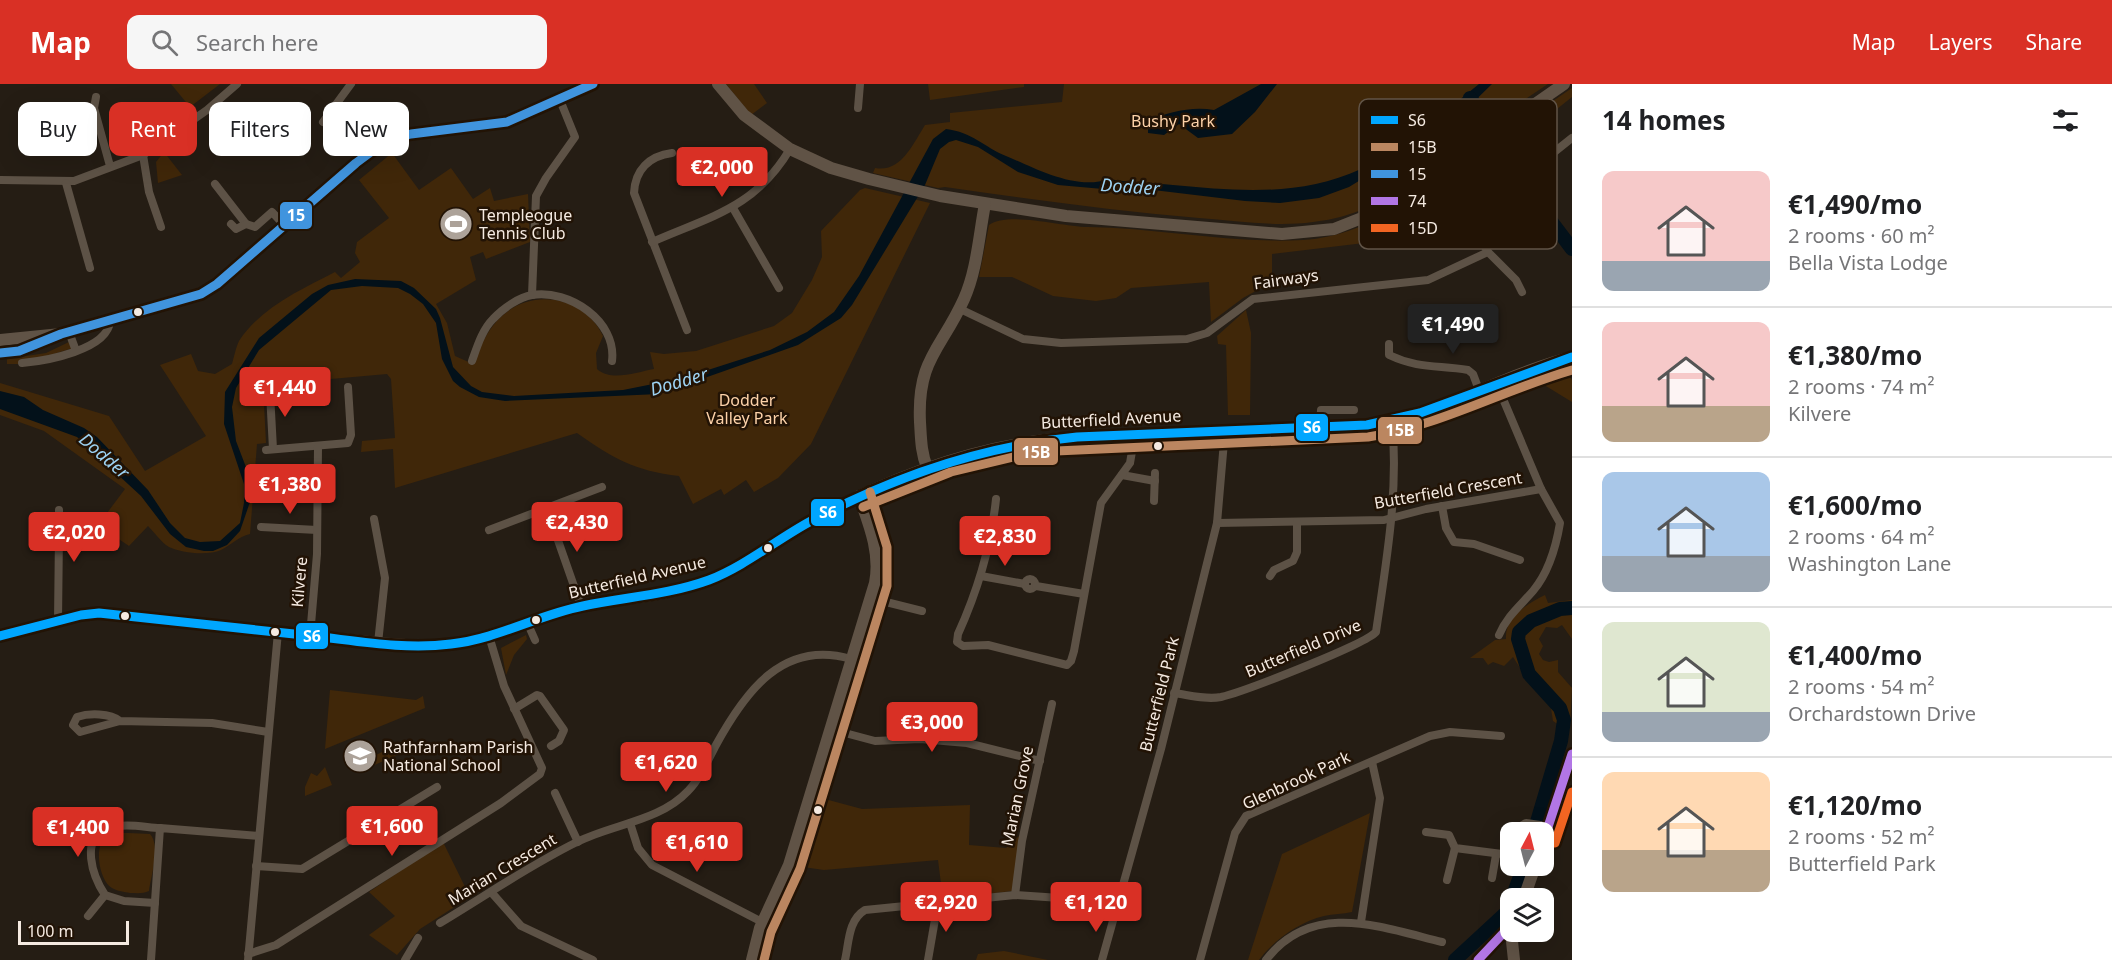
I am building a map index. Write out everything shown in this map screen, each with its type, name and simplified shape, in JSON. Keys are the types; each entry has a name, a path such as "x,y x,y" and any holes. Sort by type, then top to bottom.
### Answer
{"main road":[{"path":"0,353 19,351 65,333 201,294 217,284 356,163 387,140 411,134 502,123 593,84"},
{"path":"718,84 744,116 790,149 831,168 928,194 1119,222 1260,233 1318,232 1359,220"},
{"path":"1543,99 1564,84"},
{"path":"927,467 921,441 919,394 930,357 964,298 975,261 984,204"},
{"path":"0,340 65,333"},
{"name":"Butterfield Avenue","path":"0,636 99,613 378,643 442,645 489,636 581,606 706,581 859,496 927,467 998,446 1032,440 1392,422 1532,368 1572,357"},
{"path":"752,960 762,922 788,870 878,567 869,523 859,496"},
{"path":"1541,822 1572,754"},
{"path":"1478,960 1500,940"}],"street":[{"path":"197,117 237,84"},
{"path":"338,102 351,84"},
{"path":"858,108 861,84"},
{"path":"96,97 94,108 110,166"},
{"path":"532,295 536,196 574,137 560,100"},
{"path":"1557,150 1572,138"},
{"path":"652,242 733,208 767,181 790,149"},
{"path":"672,153 660,155 643,166 634,182 634,193 687,330"},
{"path":"0,180 66,183 140,156"},
{"path":"143,156 149,192 161,227"},
{"path":"66,183 90,268"},
{"path":"215,184 246,224 255,227 272,212 285,226"},
{"path":"733,208 779,288"},
{"path":"231,224 236,229 246,224"},
{"path":"1486,249 1516,280 1522,292"},
{"name":"Fairways","path":"958,308 1023,339 1061,343 1187,339 1207,333 1253,299 1428,279 1488,252"},
{"path":"472,360 483,333 492,319 512,304 532,295 552,296 572,301 588,310 606,333 612,361"},
{"path":"22,363 45,361 76,351 103,334 109,328 110,321"},
{"path":"65,333 76,351"},
{"path":"1389,344 1389,356 1402,361 1422,367 1468,370 1473,374 1479,390"},
{"path":"270,393 269,450 318,447 342,445 350,441 348,387"},
{"path":"1498,387 1541,489 1560,523 1557,543 1540,582 1504,623 1499,635"},
{"path":"1320,427 1320,410 1354,410"},
{"name":"Butterfield Drive","path":"1174,693 1219,697 1370,638 1376,632 1391,519 1395,449 1392,422"},
{"name":"Butterfield Park","path":"1102,960 1217,523 1225,430"},
{"path":"996,499 993,537 957,642 963,646 988,645 1062,666 1071,661 1101,503 1129,462 1134,434"},
{"name":"Kilvere","path":"310,636 317,530 318,447"},
{"path":"1122,475 1155,477 1154,501"},
{"path":"489,530 602,487"},
{"name":"Butterfield Crescent","path":"1217,523 1391,519 1442,506 1541,489"},
{"path":"1442,506 1446,528 1454,542 1474,544 1520,560"},
{"path":"547,508 581,606"},
{"path":"58,621 59,510"},
{"path":"374,519 385,578 378,643"},
{"path":"1270,576 1274,570 1293,561 1297,552 1297,522"},
{"path":"261,527 317,530"},
{"path":"59,533 111,528"},
{"path":"981,576 1025,584 1030,590 1036,586 1084,594"},
{"path":"870,598 922,611"},
{"path":"527,622 535,640"},
{"path":"278,632 248,957 276,945 388,876 530,783 540,774 542,768 513,709 489,636"},
{"name":"Marian Crescent","path":"440,923 578,842 630,823 677,802 690,789 742,701 767,675 808,655 825,653 851,659"},
{"path":"513,709 537,695 540,696 564,730 559,741 551,746"},
{"name":"Marian Grove","path":"1015,895 1018,864 1052,704"},
{"path":"120,722 115,718 90,714 76,717 73,725 76,730 82,732 120,722 212,723 268,732"},
{"path":"830,729 875,741 920,739 967,743 1040,761"},
{"name":"Glenbrook Park","path":"1200,960 1235,833 1246,816 1430,736 1450,732 1501,736"},
{"path":"1361,922 1380,798 1372,762"},
{"path":"256,866 302,868 437,787"},
{"name":"Marian Crescent","path":"555,793 578,842"},
{"path":"70,818 95,837"},
{"path":"630,823 638,848 652,865 762,922"},
{"path":"155,903 124,901 105,895 92,868 91,852 95,837 105,829 116,826 160,828 259,836"},
{"path":"151,960 160,828"},
{"path":"1426,832 1449,835 1455,848 1447,880"},
{"path":"1455,848 1500,855"},
{"path":"1492,878 1496,855"},
{"path":"492,893 521,926 593,960"},
{"path":"88,916 105,895"},
{"path":"845,960 857,914 864,910 1015,895 1060,898 1115,912"},
{"path":"928,960 938,902"},
{"path":"1266,960 1288,939 1312,927 1330,922 1361,922 1442,942"},
{"path":"405,960 418,938"}],"green space":[{"path":"171,84 220,84 197,102 186,102"},
{"path":"726,84 754,84 767,103 751,115"},
{"path":"928,84 1024,84 1024,87 930,100"},
{"name":"Bushy Park","path":"1064,84 1548,84 1526,99 1359,99 1359,211 1334,219 1313,222 1256,223 1135,212 945,187 938,188 873,173 875,168 892,166 899,162 925,125 950,122 950,113 1062,102"},
{"path":"1572,88 1572,97 1557,109 1556,99"},
{"path":"161,156 167,156 182,175 158,183 156,162"},
{"name":"Dodder Valley Park","path":"388,156 394,156 419,190 451,168 473,199 490,188 494,201 528,194 530,242 486,259 483,252 470,257 476,280 436,304 447,323 455,356 473,364 489,332 502,316 528,301 557,300 584,312 595,323 603,336 596,353 597,369 617,376 654,369 650,352 664,354 696,351 774,326 792,313 812,280 822,257 821,231 860,190 865,188 930,203 811,444 778,478 754,492 746,480 724,495 721,489 693,504 679,476 649,471 625,462 577,433 395,488 393,449 361,452 362,441 395,438 391,379 387,374 263,385 266,443 257,444 250,534 221,550 202,553 174,549 164,543 148,526 129,546 98,525 125,489 44,431 0,415 0,383 109,416 145,471 206,436 160,365 191,354 198,371 215,374 232,364 239,341 248,329 270,309 282,300 335,272 341,278 360,262 355,253 357,242 389,218 359,180"},
{"path":"1009,219 1249,240 1303,240 1342,233 1359,227 1359,244 1272,254 1272,282 1243,298 1211,322 1209,282 1131,288 1116,298 1096,301 1053,296 1012,277 979,277 989,225"},
{"path":"1246,310 1251,333 1250,415 1228,415 1226,345 1218,344 1217,336"},
{"path":"69,342 73,348 21,364 7,364 7,359 46,353"},
{"path":"1563,366 1572,380 1572,402 1541,383 1537,375"},
{"path":"1545,595 1548,603 1572,600 1572,639 1562,625 1557,628 1546,627 1539,639 1543,646 1539,654 1543,660 1549,662 1558,660 1558,672 1572,688 1570,726 1567,727 1568,720 1563,714 1562,727 1553,721 1550,702 1529,682 1513,657 1504,666 1493,662 1488,665 1483,658 1470,658 1495,640 1506,639 1506,631 1513,618","holes":["1550,610 1551,615 1537,618 1524,630 1523,645 1529,661 1523,667 1515,646 1515,630 1528,616"]},
{"path":"526,635 527,639 514,655 506,675 501,648"},
{"path":"330,690 416,700 423,696 425,708 325,749"},
{"path":"404,741 408,750 359,772 356,765"},
{"path":"325,767 332,785 305,796 305,787 311,773 317,776"},
{"path":"810,795 862,809 970,805 969,845 1006,848 1020,835 1012,891 943,899 938,860 824,870 789,865"},
{"path":"1370,813 1352,912 1324,916 1296,927 1259,960 1248,960 1282,854"},
{"path":"111,834 150,834 153,839 155,853 147,892 130,893 114,889 107,884 101,870 99,853 104,839"},
{"path":"443,842 470,897 420,929 397,955 369,935 395,916 369,892"},
{"path":"1004,951 1048,960 976,960 978,954"}],"water":[{"path":"1261,84 1277,84 1255,112 1232,134 1198,138 1179,124 1164,135 1148,133 1148,121 1180,111 1214,110"},
{"path":"1479,84 1492,84 1477,99 1461,99"},
{"name":"Dodder","path":"946,129 971,136 1006,156 1043,172 1083,182 1109,179 1221,189 1268,190 1292,188 1338,178 1359,170 1359,181 1349,187 1319,198 1280,203 1120,186 1103,189 1058,185 1018,172 978,147 956,140 949,142 940,149 925,185 852,305 841,318 798,345 659,394 505,401 479,397 453,381 442,359 436,323 423,304 410,294 398,288 362,286 331,290 259,350 236,388 232,407 236,441 249,475 251,499 240,531 227,545 213,551 186,547 170,534 141,496 77,437 0,409 0,391 24,397 43,410 84,428 97,437 148,490 170,523 185,538 200,542 220,541 240,523 244,503 244,484 224,424 225,392 259,338 312,294 328,285 355,279 401,281 414,288 436,309 453,367 471,386 482,392 514,396 623,390 683,378 770,350 807,332 834,312 859,276 933,139"}],"waterway":[{"path":"1557,229 1572,249"},
{"path":"1537,822 1561,741 1564,720 1560,708 1529,674 1518,639 1519,632 1531,621 1560,609 1572,608"},
{"path":"1516,888 1520,876"},
{"path":"1455,960 1500,918"}],"transit line":[{"name":"15","path":"0,353 19,351 61,334 201,294 217,284 356,163 387,140 411,134 507,122 593,84"},
{"name":"S6","path":"0,636 81,615 99,613 382,644 434,646 468,641 566,610 662,592 709,580 735,568 798,528 874,490 973,456 1041,441 1077,437 1367,425 1420,413 1572,357"},
{"name":"15B","path":"863,507 951,472 1034,452 1368,437 1394,432 1446,416 1572,370"},
{"name":"15B","path":"764,960 771,932 800,869 887,586 887,547 870,492"},
{"name":"74","path":"1550,822 1572,754"},
{"name":"15D","path":"1555,843 1572,792"},
{"name":"74","path":"1478,960 1500,937"}],"place":[{"name":"Templeogue Tennis Club","path":"456,224"},
{"name":"Rathfarnham Parish National School","path":"360,756"}]}
